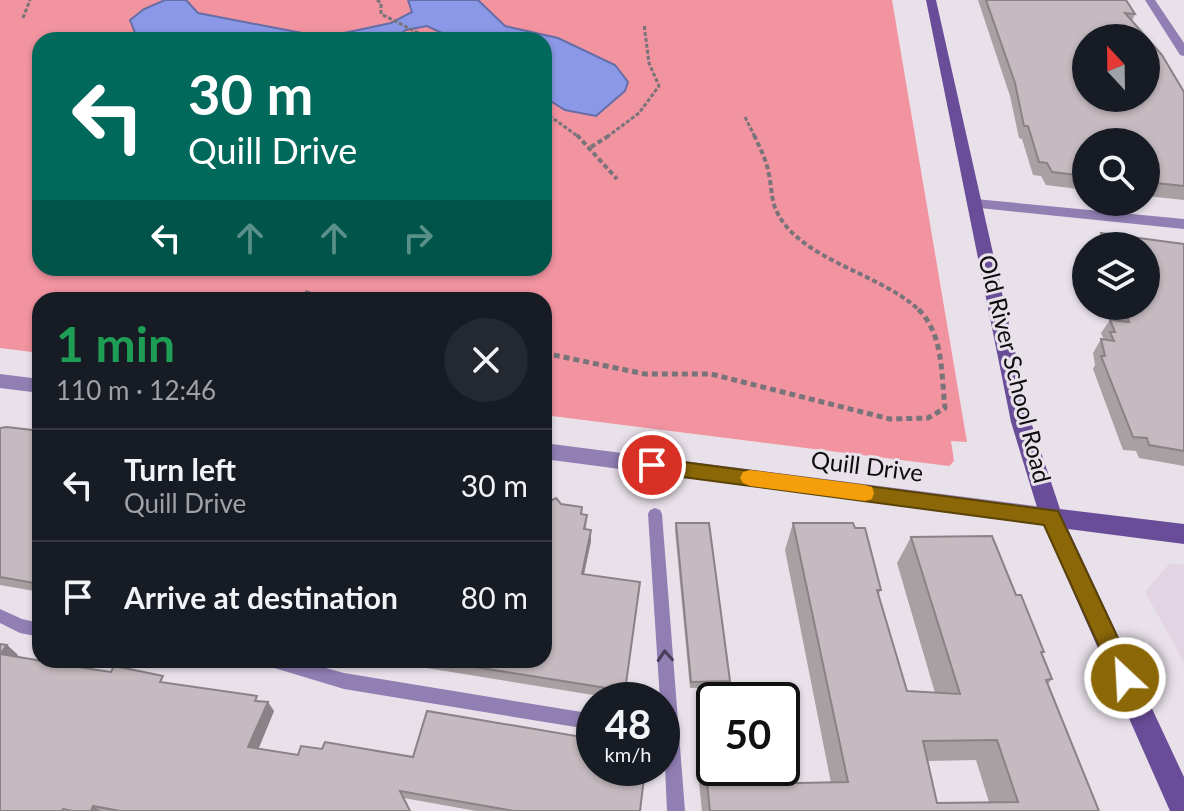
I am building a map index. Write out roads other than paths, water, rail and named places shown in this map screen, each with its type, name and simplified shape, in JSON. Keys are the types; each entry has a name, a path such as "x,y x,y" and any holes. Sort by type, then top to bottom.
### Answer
{"main road":[{"name":"Old River School Road","path":"931,0 1021,422 1051,517 1184,809"},
{"name":"Quill Drive","path":"1051,517 1184,534"}],"street":[{"path":"1150,0 1184,52"},
{"path":"975,204 1184,224"},
{"path":"0,381 32,385"},
{"name":"Quill Drive","path":"552,452 1051,517"}],"lane":[{"path":"655,514 663,682"},
{"path":"0,616 32,628"},
{"path":"299,668 344,681 576,719"},
{"path":"673,786 676,811"}],"water":[{"path":"165,0 186,0 198,13 297,32 135,32 130,20 144,9"},
{"path":"408,0 478,0 505,26 532,32 440,32 427,26 349,32 391,23 412,12"},
{"path":"552,37 615,65 628,82 625,91 596,116 565,110 552,102"}]}
